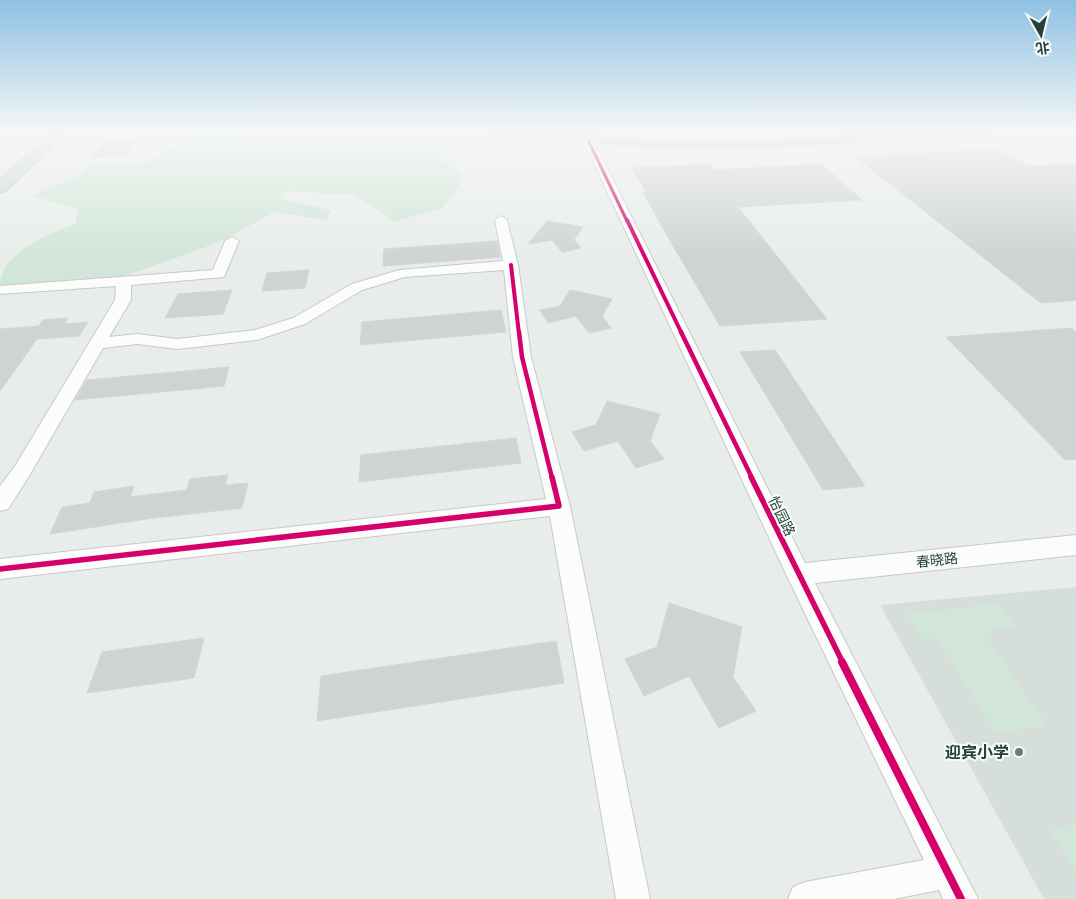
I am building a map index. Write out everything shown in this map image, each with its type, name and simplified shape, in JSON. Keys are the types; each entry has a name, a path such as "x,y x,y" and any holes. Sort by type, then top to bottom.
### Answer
{"main road":[{"path":"0,188 16,174"}],"street":[{"name":"怡园路","path":"604,174 798,574 954,886"},
{"path":"502,220 511,265 522,357 559,506 633,899"},
{"path":"0,290 219,274 232,241"},
{"path":"99,343 137,339 178,344 257,336 299,321 358,286 404,274 511,265"},
{"path":"0,503 99,343 123,300 124,282"},
{"path":"0,569 559,506"},
{"name":"春晓路","path":"798,574 1076,546"},
{"path":"806,899 954,886"}],"shaded area":[{"name":"迎宾小学","path":"1076,587 1076,899 1044,899 880,605"}],"green space":[{"path":"460,174 460,185 442,208 393,222 376,208 354,195 286,191 279,199 331,210 326,220 274,212 222,241 117,279 0,286 2,274 8,264 27,246 75,224 78,210 33,195 81,175"},
{"path":"999,603 1016,627 974,633 983,632 1047,726 996,733 937,638 923,640 907,615"},
{"path":"1076,824 1076,872 1049,828"}],"building":[{"path":"635,174 832,174 862,200 738,207 827,319 720,326 643,192 646,192"},
{"path":"877,174 1076,174 1076,300 1041,303"},
{"path":"547,221 583,227 574,240 581,248 562,252 552,240 528,244"},
{"path":"497,241 500,257 383,266 384,249"},
{"path":"309,270 305,288 262,291 267,273"},
{"path":"232,290 223,314 165,318 178,294"},
{"path":"570,290 612,299 602,316 611,328 589,333 576,316 548,323 540,310 560,306"},
{"path":"501,310 506,332 360,345 362,322"},
{"path":"68,318 64,324 88,322 79,336 37,339 0,391 0,329 39,326 43,320"},
{"path":"1071,328 1076,332 1076,459 1065,460 946,337"},
{"path":"775,350 865,486 823,490 740,352"},
{"path":"229,367 224,386 75,400 87,380"},
{"path":"607,401 660,414 650,441 664,459 636,468 618,441 584,451 572,432 596,425"},
{"path":"516,438 521,463 359,482 361,455"},
{"path":"228,475 225,485 248,483 242,508 146,519 50,534 62,507 90,503 94,492 134,486 130,497 187,490 190,479"},
{"path":"669,603 742,627 733,677 756,711 719,728 689,676 644,696 625,659 657,647"},
{"path":"204,638 194,678 87,693 102,652"},
{"path":"556,641 564,683 317,721 321,676"}],"cycle path":[{"path":"604,174 798,574 961,899"},
{"path":"0,569 559,506 522,357 511,265"}],"place":[{"name":"迎宾小学","path":"1019,752"}]}
